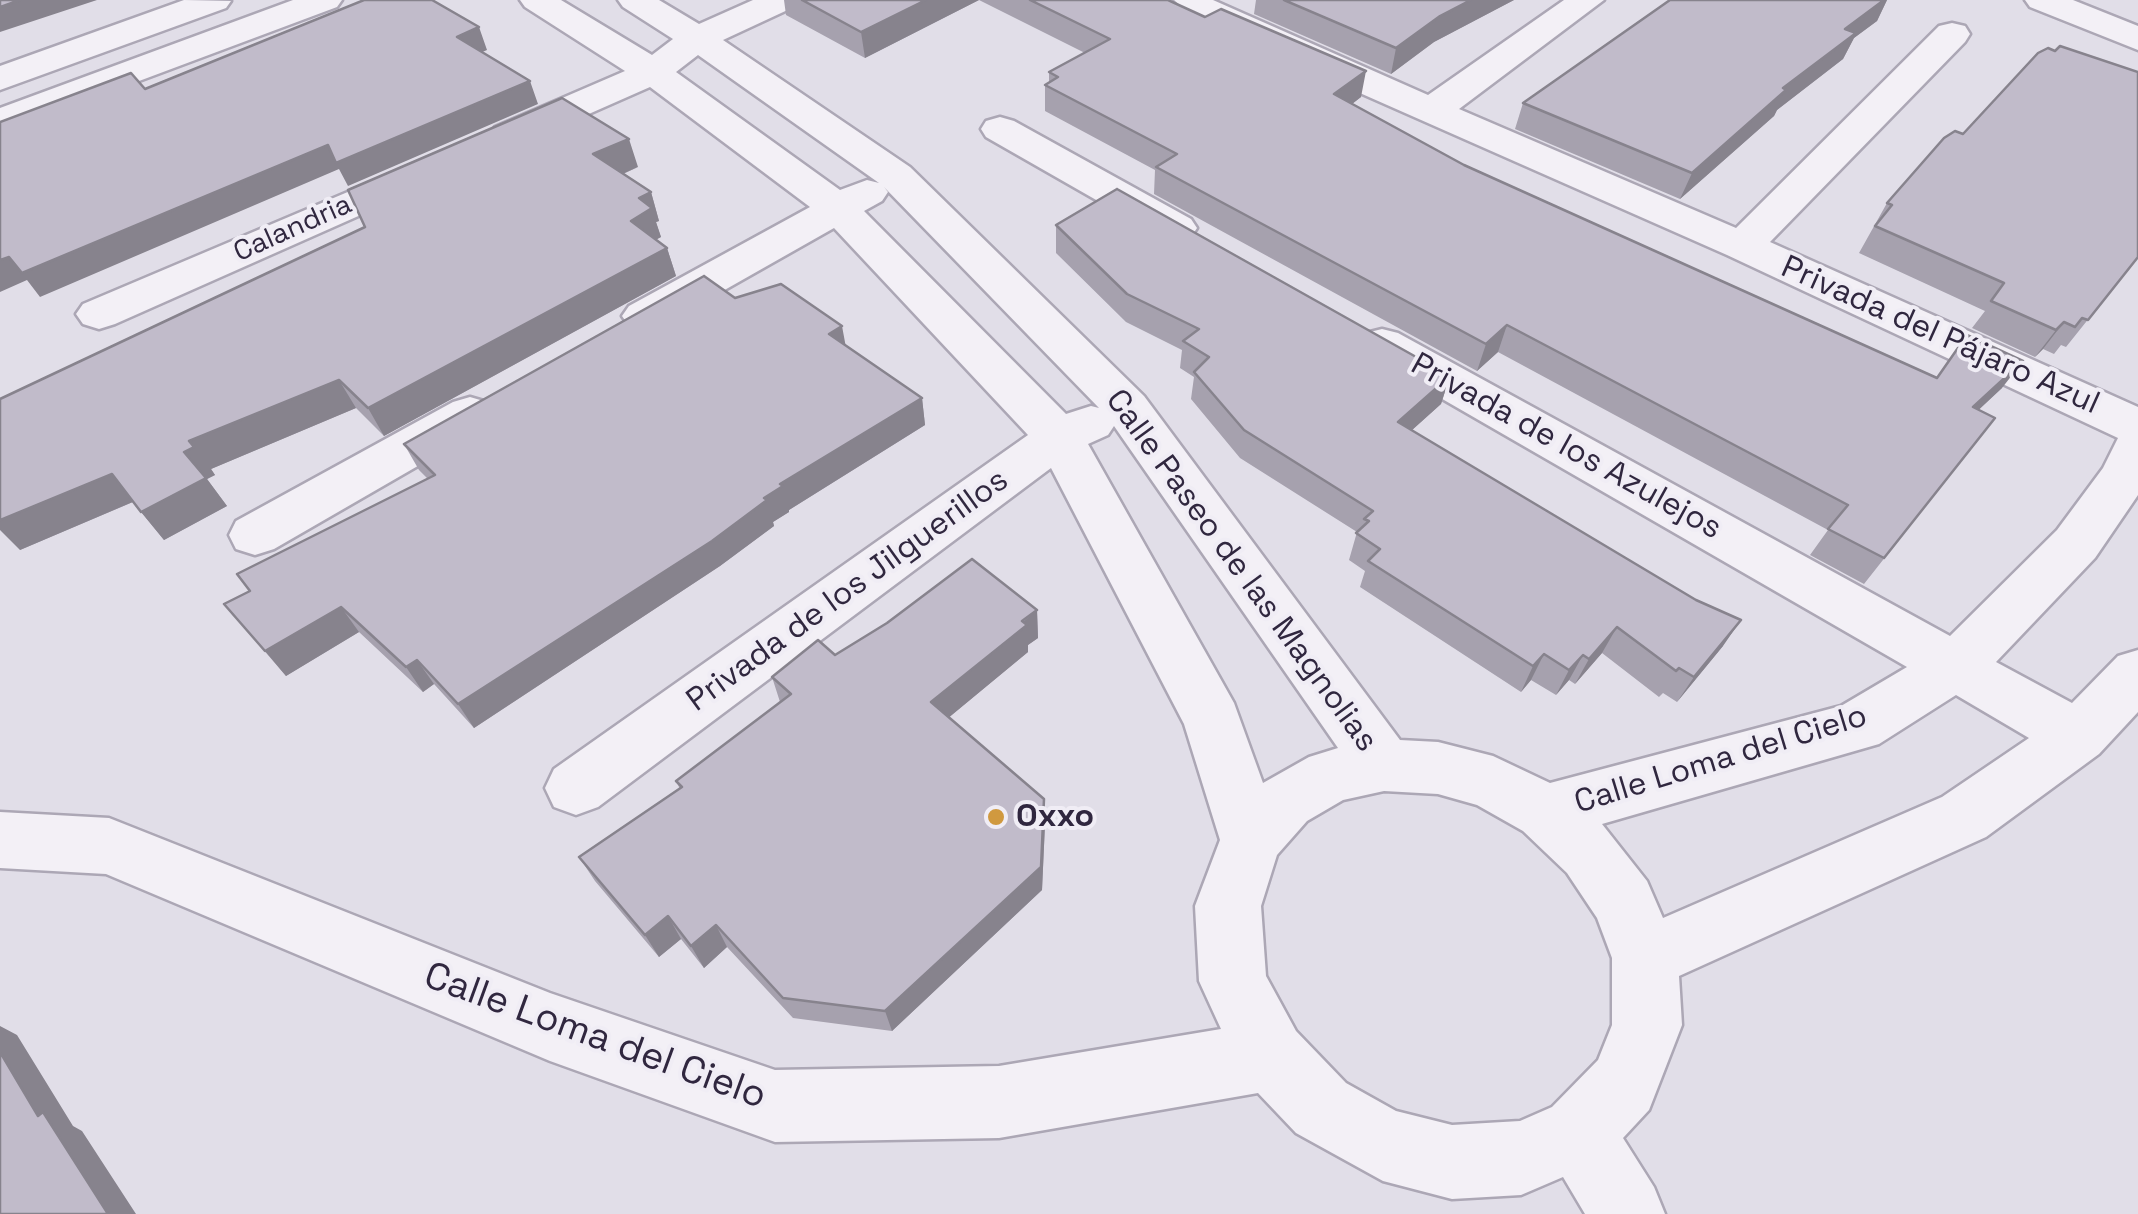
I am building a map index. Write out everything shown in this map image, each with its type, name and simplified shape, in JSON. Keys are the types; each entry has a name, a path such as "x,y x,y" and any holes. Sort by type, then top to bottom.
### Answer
{"street":[{"path":"0,78 217,0"},
{"path":"0,121 325,0"},
{"path":"537,0 653,72 838,208 1059,437 1213,721 1251,840"},
{"name":"Calle Paseo de las Magnolias","path":"635,0 697,38 896,176 1127,408 1384,764"},
{"name":"Calandria","path":"99,314 653,72 697,38 782,0"},
{"name":"Privada del Pájaro Azul","path":"1194,0 1211,15 1742,246 2138,426"},
{"path":"1432,110 1587,0"},
{"path":"2042,0 2138,39"},
{"name":"Privada del Pájaro Azul","path":"1742,246 1952,34"},
{"path":"738,134 790,102"},
{"path":"1000,128 1209,246"},
{"path":"615,333 896,176"},
{"name":"Privada de los Azulejos","path":"1348,324 2078,736"},
{"path":"254,535 512,390"},
{"name":"Privada de los Jilguerillos","path":"576,788 1059,437 1127,408"},
{"name":"Calle Loma del Cielo","path":"1545,812 1705,772 1858,726 1956,666 2076,544 2125,475 2138,445"},
{"path":"1644,958 1964,817 2078,736 2138,673"},
{"path":"1384,764 1438,768 1474,778 1545,812 1589,853 1615,890 1644,958 1648,1025 1624,1085 1578,1133 1521,1158 1452,1162 1435,1158 1384,1144 1321,1108 1271,1056 1233,981 1228,906 1251,840 1285,802 1330,776 1384,764"},
{"name":"Calle Loma del Cielo","path":"0,840 110,846 550,1026 775,1106 998,1102 1271,1056"},
{"path":"1578,1133 1627,1214"}],"building":[{"path":"0,0 20,0 0,7"},
{"path":"364,0 432,0 479,27 457,37 530,81 336,163 328,145 22,273 9,257 0,260 0,122 131,73 145,89"},
{"path":"802,0 926,0 861,32"},
{"path":"1030,0 1168,0 1205,17 1221,9 1366,71 1334,94 1464,165 1937,378 1967,335 2023,361 1973,407 1995,418 1884,558 1828,529 1848,505 1507,325 1486,344 1156,167 1177,154 1045,85 1058,77 1049,72 1110,39"},
{"path":"1284,0 1471,0 1440,16 1396,48"},
{"path":"1670,0 1884,0 1845,29 1856,33 1783,88 1786,90 1692,173 1523,103"},
{"path":"2060,46 2138,72 2138,257 2088,320 2082,318 2075,327 2064,322 2056,330 1991,301 2004,283 1875,226 1892,205 1887,203 1944,138 1955,131 1963,134 2038,53 2048,48 2055,51"},
{"path":"562,98 629,139 593,154 651,192 639,198 652,208 631,221 667,248 368,408 339,380 189,441 194,447 184,452 206,478 141,512 112,474 0,520 0,399 365,227 348,190"},
{"path":"1117,189 1450,376 1398,422 1696,600 1741,620 1694,677 1679,668 1676,671 1617,627 1589,659 1583,655 1569,670 1544,654 1533,666 1368,561 1380,549 1356,533 1373,511 1244,430 1194,372 1209,357 1183,341 1199,329 1127,294 1056,225"},
{"path":"704,276 735,298 781,284 842,326 829,334 922,398 780,484 783,486 764,498 767,500 712,541 458,704 417,660 406,667 341,607 265,651 224,604 250,591 237,574 435,475 404,444"},
{"path":"972,559 1037,610 1022,621 1027,625 931,702 1044,799 1041,867 885,1011 783,998 716,925 691,946 668,916 645,935 579,857 682,787 676,781 791,694 772,677 818,640 835,655 887,623"},
{"path":"0,1052 38,1116 43,1112 108,1214 0,1214"}],"place":[{"name":"Oxxo","path":"996,817"}]}
